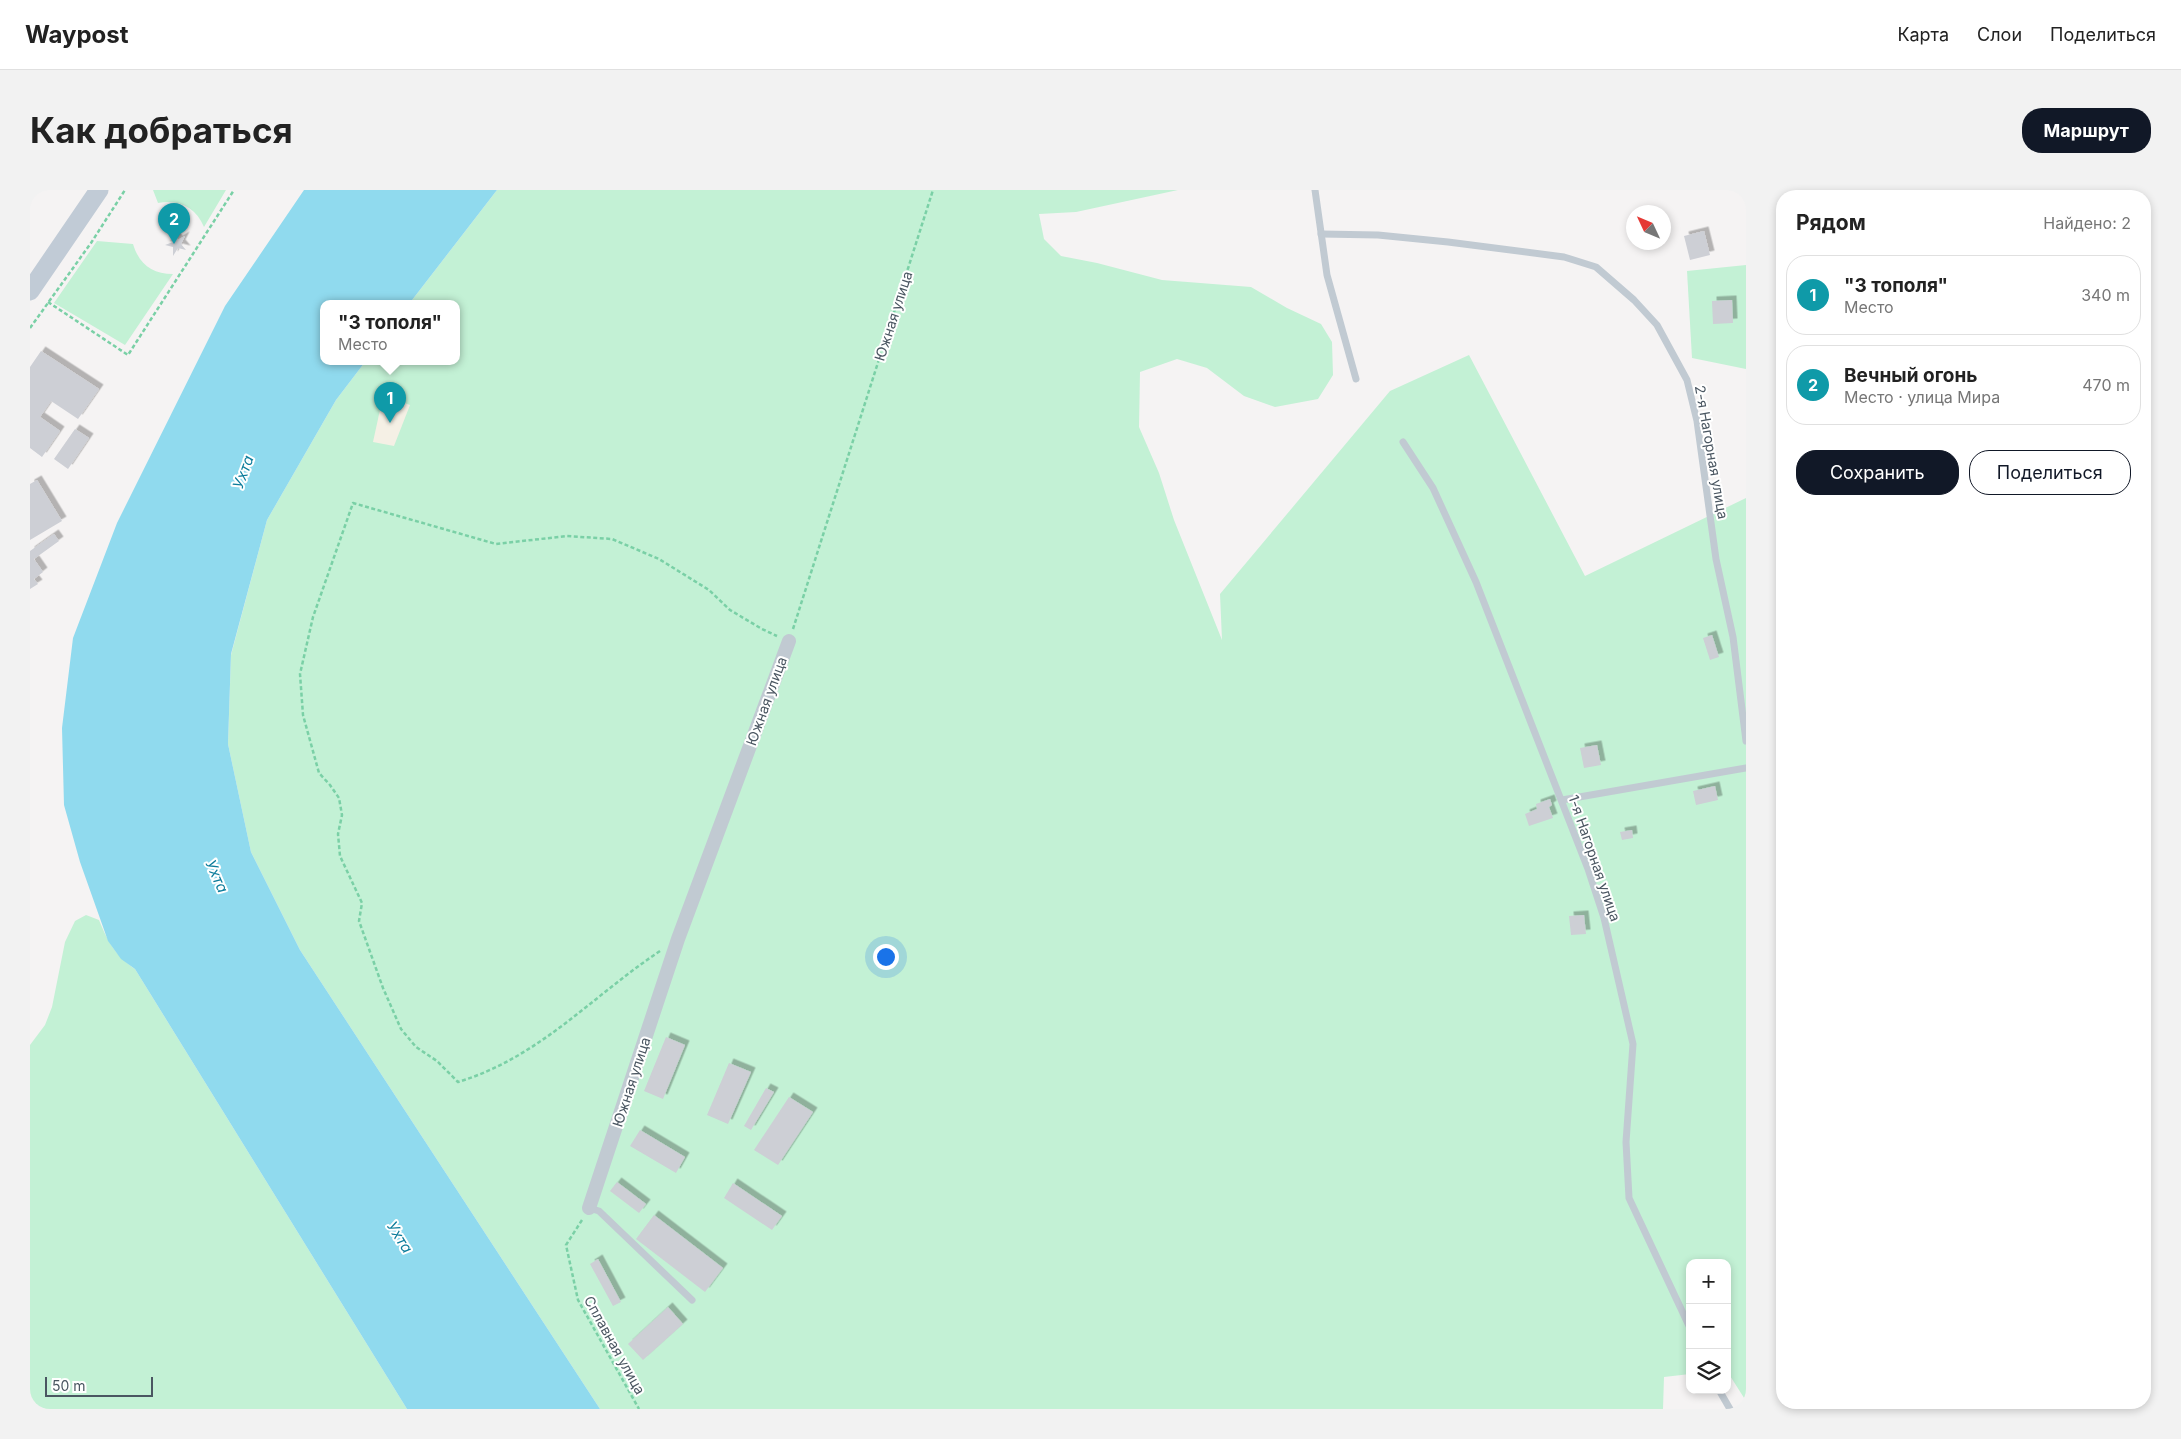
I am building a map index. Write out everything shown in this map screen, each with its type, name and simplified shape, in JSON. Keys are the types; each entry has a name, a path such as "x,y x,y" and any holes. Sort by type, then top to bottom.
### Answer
{"main road":[{"path":"30,291 99,190"}],"street":[{"name":"Южная улица","path":"589,1208 678,939 789,641"}],"lane":[{"path":"1315,190 1327,274 1356,379"},
{"name":"2-я Нагорная улица","path":"1321,234 1378,235 1564,257 1596,267 1634,300 1657,325 1687,380 1697,421 1716,559 1733,637 1746,741"},
{"name":"1-я Нагорная улица","path":"1403,442 1433,488 1476,582 1562,800 1604,918 1633,1044 1626,1142 1629,1198 1686,1319"},
{"path":"1562,800 1746,768"},
{"path":"589,1208 599,1212 692,1300"},
{"path":"1721,1394 1730,1409"}],"path":[{"path":"30,328 91,244 125,190"},
{"path":"48,302 128,355 234,190"},
{"name":"Южная улица","path":"789,641 933,190"},
{"path":"678,939 650,958 531,1049 483,1074 458,1082 437,1061 416,1047 401,1030 383,988 359,921 362,903 340,856 338,834 342,815 339,798 319,774 303,716 300,674 313,616 353,502 496,544 568,536 612,539 659,559 709,590 730,610 762,630 789,641"},
{"name":"Сплавная улица","path":"589,1208 566,1245 578,1300 639,1409"}],"green space":[{"path":"153,190 226,190 204,227 196,214 186,206 173,202 158,203"},
{"path":"497,190 1178,190 1076,212 1039,214 1044,239 1061,256 1097,263 1162,280 1251,287 1287,308 1321,324 1332,342 1333,375 1318,399 1275,407 1244,396 1207,368 1177,359 1140,372 1139,427 1159,473 1174,520 1222,640 1220,594 1390,391 1469,355 1585,576 1746,498 1746,1401 1731,1377 1731,1259 1686,1259 1686,1374 1664,1377 1663,1409 600,1409 300,950 251,852 228,744 231,655 267,520 336,400 363,365 460,365 460,300 412,300"},
{"path":"97,241 133,244 139,257 147,266 165,274 173,274 125,345 54,303"},
{"path":"1746,265 1746,369 1692,358 1687,271"},
{"path":"86,915 99,920 113,948 122,959 135,969 407,1409 30,1409 30,1045 45,1025 52,1007 65,942 75,921"}],"sand":[{"path":"383,396 410,405 394,446 373,442"}],"water":[{"name":"Ухта","path":"304,190 497,190 412,300 320,300 320,365 363,365 336,400 267,520 231,654 228,744 251,852 300,950 600,1409 407,1409 135,969 121,959 108,941 80,862 64,805 62,728 73,638 117,523 225,306"}],"building":[{"path":"1704,231 1710,255 1690,260 1684,236"},
{"path":"173,233 178,240 185,236 181,244 186,250 178,248 173,256 173,247 165,245 173,242"},
{"path":"1732,300 1733,323 1713,324 1712,301"},
{"path":"41,351 99,389 78,419 51,401 40,417 60,431 42,457 30,448 30,367"},
{"path":"75,429 89,438 68,469 54,459"},
{"path":"37,480 62,521 30,540 30,484"},
{"path":"54,534 59,541 34,559 43,572 34,579 38,584 30,589 30,551"},
{"path":"1712,635 1719,657 1710,660 1703,638"},
{"path":"1597,745 1601,765 1584,768 1580,748"},
{"path":"1715,786 1718,800 1696,805 1693,791"},
{"path":"1550,799 1552,805 1549,807 1553,818 1529,826 1525,814 1537,809 1536,804"},
{"path":"1632,830 1633,838 1622,840 1620,832"},
{"path":"1584,915 1586,934 1571,935 1569,916"},
{"path":"666,1037 685,1045 663,1099 644,1091"},
{"path":"729,1063 751,1072 728,1124 707,1115"},
{"path":"766,1088 774,1092 751,1130 744,1126"},
{"path":"789,1097 813,1112 778,1165 754,1150"},
{"path":"640,1130 685,1157 676,1173 630,1146"},
{"path":"617,1182 646,1204 639,1213 610,1191"},
{"path":"733,1183 782,1216 772,1230 724,1198"},
{"path":"654,1215 723,1268 705,1292 636,1239"},
{"path":"598,1259 621,1302 613,1306 590,1264"},
{"path":"668,1307 683,1324 643,1360 628,1344"}],"place":[{"name":"Вечный огонь","path":"174,244"},
{"name":"\"3 тополя\"","path":"390,423"}]}
